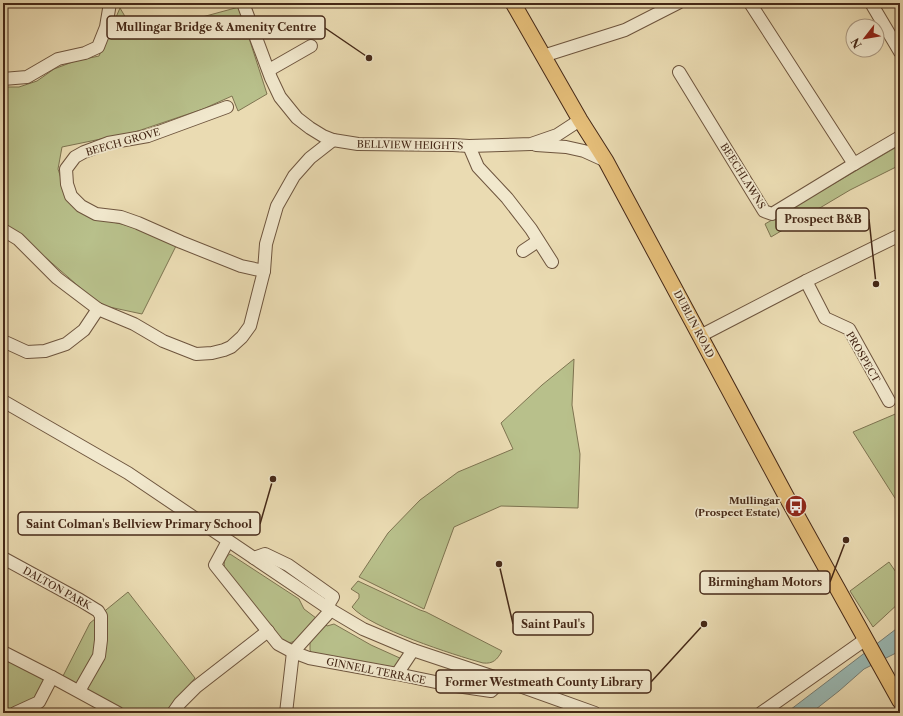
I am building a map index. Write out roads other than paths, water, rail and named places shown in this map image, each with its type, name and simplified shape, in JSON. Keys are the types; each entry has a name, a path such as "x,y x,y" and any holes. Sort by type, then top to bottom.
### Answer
{"main road":[{"name":"DUBLIN ROAD","path":"513,3 580,120 606,161 786,496 900,701"}],"street":[{"path":"3,79 27,77 58,59 85,53 98,47 106,27 110,3"},
{"name":"BELLVIEW HEIGHTS","path":"243,3 271,78 280,97 297,118 323,136 333,140 358,144 469,146 531,144 557,135 580,120"},
{"path":"543,56 625,30 678,3"},
{"path":"750,3 854,164"},
{"path":"871,3 900,52"},
{"path":"269,70 311,46"},
{"name":"BEECHLAWNS","path":"678,72 764,211 772,214 900,137"},
{"name":"BEECH GROVE","path":"227,107 148,136 108,143 74,156 66,169 67,184 71,196 81,206 96,214 121,218 138,223 241,266 264,271"},
{"path":"3,230 18,239 57,278 98,309 134,324 164,341 196,354 212,353 231,347 242,337 250,326 264,271 266,244 277,206 294,176 310,158 333,140"},
{"path":"531,144 566,147 584,151 606,161"},
{"path":"469,146 478,166 507,198 552,262"},
{"path":"700,336 806,281 900,235"},
{"path":"523,251 538,241"},
{"name":"PROSPECT","path":"806,281 825,318 848,329 889,401"},
{"path":"3,341 27,352 45,351 66,344 84,330 98,309"},
{"path":"3,401 128,473 254,558 265,554 288,565 333,597 329,608 293,652 286,713"},
{"name":"GINNELL TERRACE","path":"228,541 215,565 278,644 293,652 309,658 450,685 491,691 503,680"},
{"name":"DALTON PARK","path":"3,558 80,600 98,611 101,616 99,656 78,691"},
{"path":"329,608 363,629 413,650 595,713"},
{"path":"173,713 180,703 196,687 268,631"},
{"path":"760,713 868,644"},
{"path":"397,674 413,650"},
{"path":"3,652 118,713"},
{"path":"15,713 40,702 52,677"}],"water":[{"path":"900,626 900,651 864,669 811,713 786,713"}],"place":[{"name":"Mullingar Bridge & Amenity Centre","path":"369,58"},
{"name":"Prospect B&B","path":"876,284"},
{"name":"Saint Colman's Bellview Primary School","path":"273,479"},
{"name":"Mullingar (Prospect Estate)","path":"796,506"},
{"name":"Birmingham Motors","path":"846,540"},
{"name":"Saint Paul's","path":"499,564"},
{"name":"Former Westmeath County Library","path":"704,624"}]}
